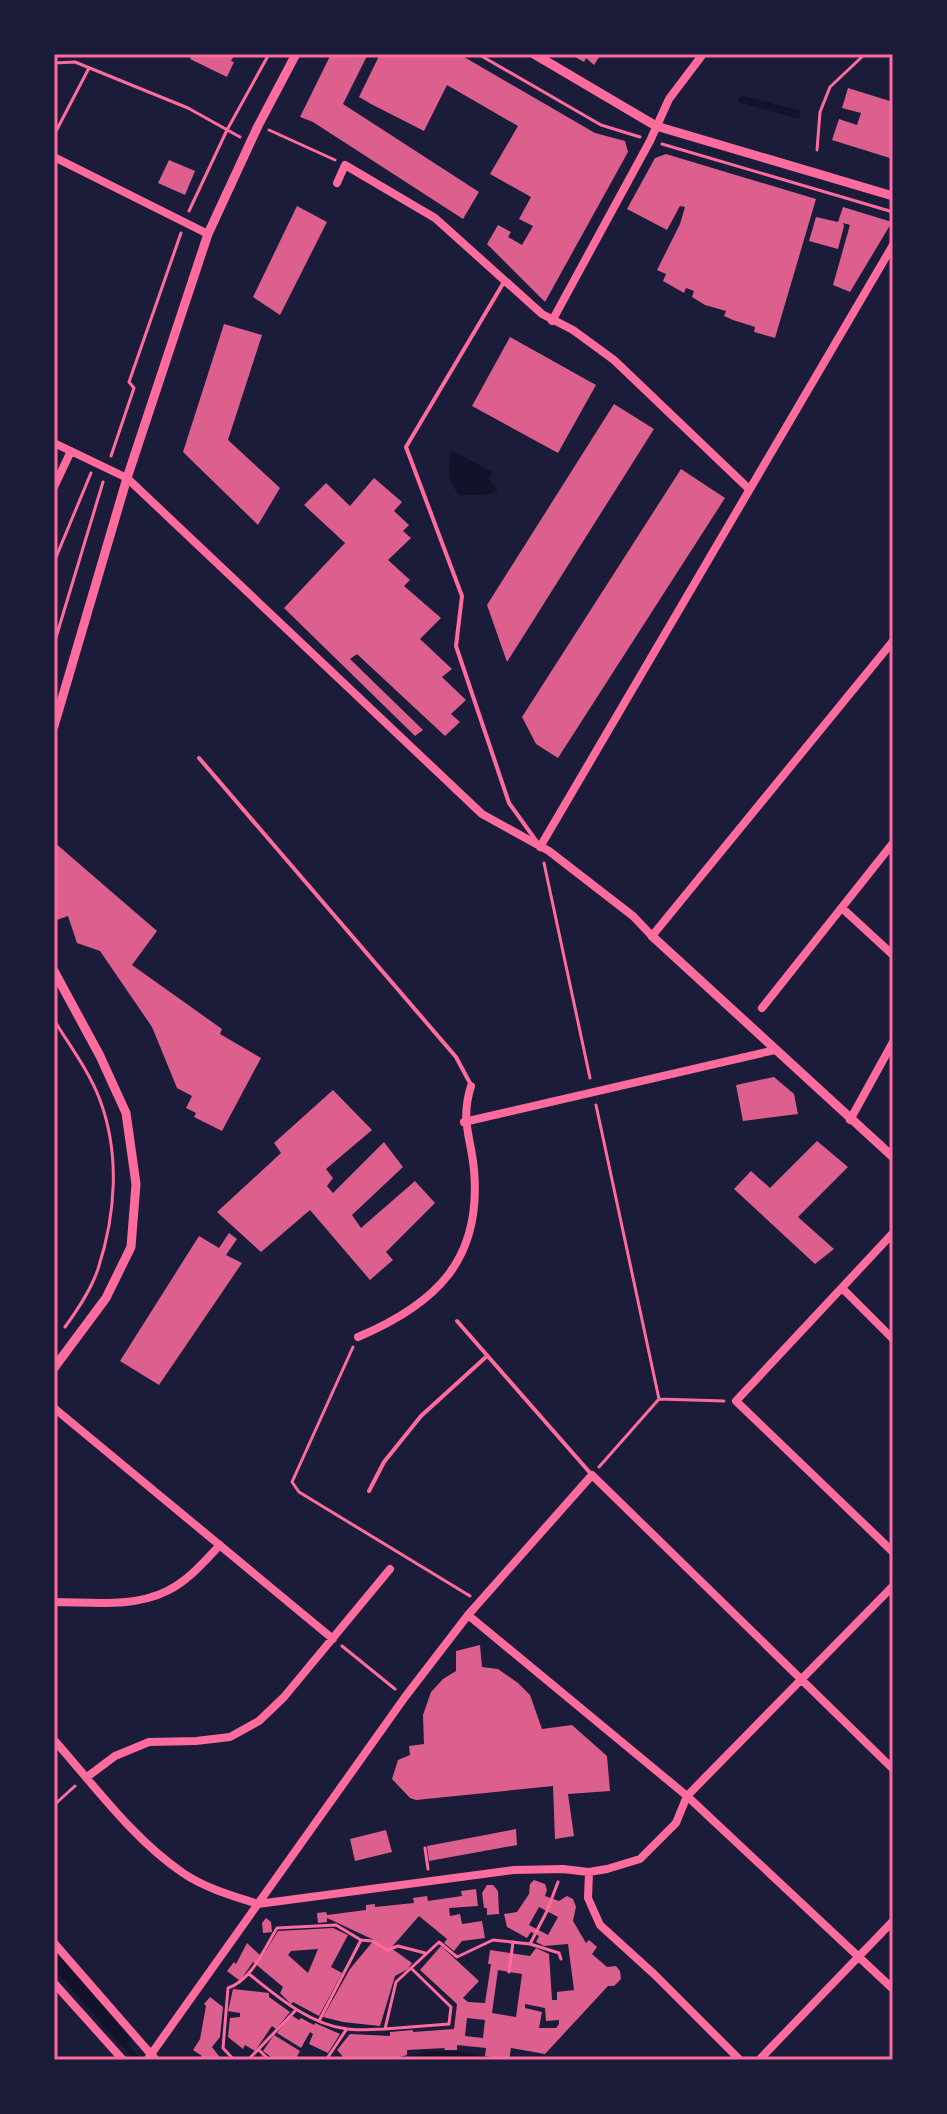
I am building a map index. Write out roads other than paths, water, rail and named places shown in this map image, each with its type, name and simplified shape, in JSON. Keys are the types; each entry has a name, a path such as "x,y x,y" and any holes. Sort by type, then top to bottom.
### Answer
{"street":[{"path":"54,726 127,478 208,234 250,142 296,54"},
{"path":"534,54 656,126 893,196"},
{"path":"552,321 669,99 703,54"},
{"path":"54,157 208,234"},
{"path":"337,183 345,165 435,218 552,321 573,330 614,360 749,489"},
{"path":"540,847 893,245"},
{"path":"54,443 127,478 482,814 549,851 633,916 893,1157"},
{"path":"54,487 71,451"},
{"path":"652,936 893,641"},
{"path":"762,1008 893,843"},
{"path":"842,908 893,955"},
{"path":"54,971 100,1056 126,1113 136,1184 131,1247 106,1298 54,1368"},
{"path":"850,1120 893,1042"},
{"path":"464,1122 775,1050"},
{"path":"358,1337 417,1308 448,1278 457,1263 476,1197 464,1122 471,1086"},
{"path":"893,1233 736,1401 893,1552"},
{"path":"842,1288 893,1339"},
{"path":"54,1408 333,1639"},
{"path":"54,1943 151,2058 405,1697 468,1615 592,1475 893,1769"},
{"path":"54,1602 127,1603 167,1592 196,1571 220,1545"},
{"path":"87,1777 115,1756 149,1742 230,1737 259,1721 284,1697 390,1569"},
{"path":"54,1740 151,1848 185,1874 227,1894 258,1904 514,1870 589,1872 640,1859 676,1823 687,1796 893,1586"},
{"path":"468,1615 687,1796 893,1989"},
{"path":"589,1872 588,1898 600,1925 740,2060"},
{"path":"759,2060 893,1921"},
{"path":"54,1983 123,2060"}],"lane":[{"path":"505,280 406,447 462,596 456,646 460,661 509,803 540,847"},
{"path":"199,758 456,1057 471,1086"},
{"path":"457,1321 592,1475"},
{"path":"369,1491 384,1462 421,1416 487,1356"}],"waterway":[{"path":"121,2040 138,2060"}]}
